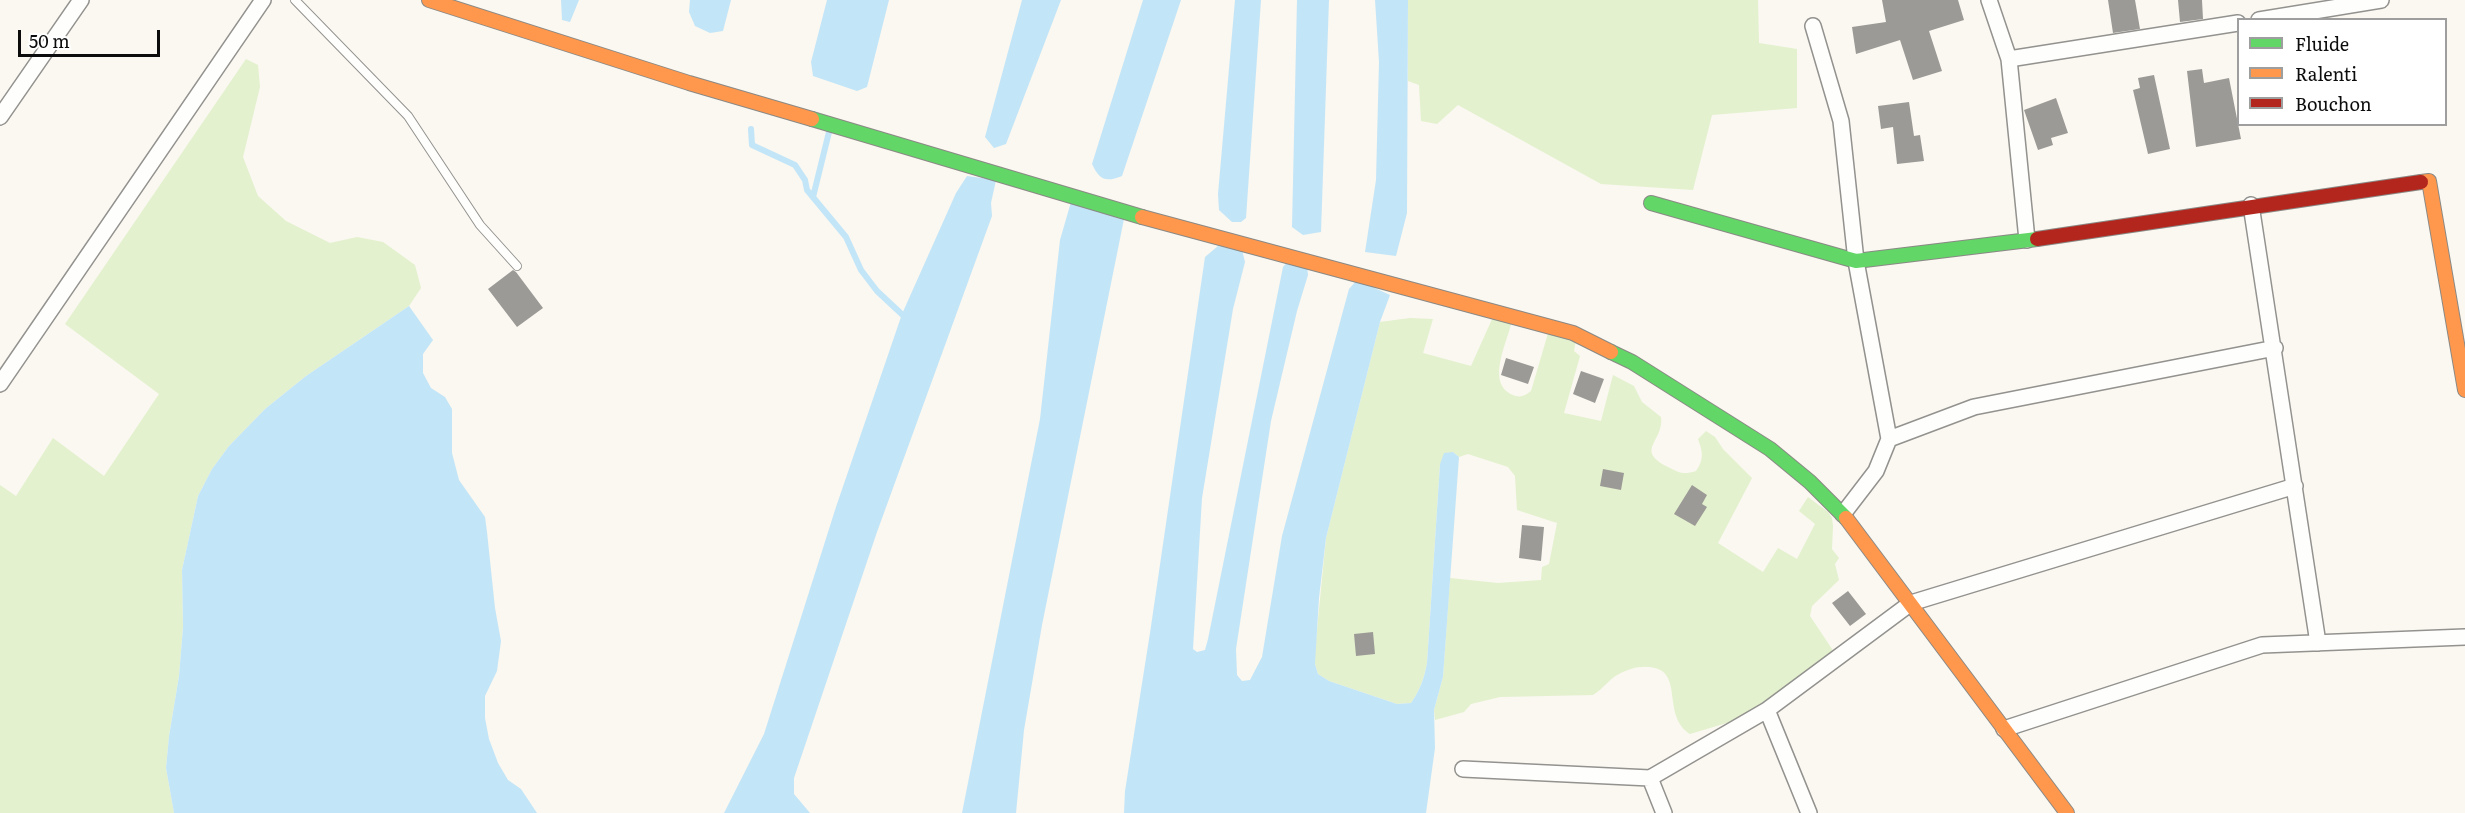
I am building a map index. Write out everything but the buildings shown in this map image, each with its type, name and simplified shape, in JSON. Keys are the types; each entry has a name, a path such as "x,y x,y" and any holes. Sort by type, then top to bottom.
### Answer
{"street":[{"path":"0,384 263,0"},
{"path":"429,0 689,83 1136,215 1573,333 1632,362 1770,449 1810,482 1843,514 2067,813"},
{"path":"1989,0 2009,60 2027,240"},
{"path":"2271,18 2381,0"},
{"path":"0,117 76,2"},
{"path":"2009,60 2237,23"},
{"path":"1813,26 1841,121 1856,261 1889,439 1876,471 1843,514"},
{"path":"1651,203 1856,261 2027,240 2429,181 2465,390"},
{"path":"2252,206 2318,643"},
{"path":"1889,439 1974,407 2275,348"},
{"path":"1463,769 1650,778 1767,710 1911,603 2295,486"},
{"path":"2004,729 2262,645 2465,637"},
{"path":"1767,710 1809,813"},
{"path":"1650,778 1664,813"}],"lane":[{"path":"295,0 408,117 470,210 517,266"}],"green space":[{"path":"1408,0 1758,0 1759,43 1797,49 1797,108 1712,115 1693,190 1601,184 1458,105 1437,124 1421,121 1419,85 1408,81"},
{"path":"246,59 258,65 260,87 243,157 258,196 286,221 330,243 357,237 383,242 415,265 421,288 409,306 306,376 265,409 229,446 212,469 198,496 182,570 183,627 179,676 166,768 174,813 0,813 0,485 16,496 53,438 104,476 159,394 65,324"},
{"path":"1493,317 1511,324 1502,353 1499,373 1505,390 1513,395 1522,396 1531,391 1549,330 1576,339 1574,351 1580,356 1564,413 1601,421 1613,375 1634,386 1642,402 1661,417 1661,426 1652,450 1653,456 1658,461 1679,472 1696,471 1702,456 1698,439 1706,431 1715,437 1723,449 1752,478 1718,543 1763,572 1778,548 1797,559 1815,524 1799,511 1808,497 1828,512 1833,526 1832,549 1839,558 1835,564 1839,580 1812,606 1810,616 1834,652 1763,703 1760,713 1690,734 1677,717 1668,679 1663,672 1645,667 1619,674 1593,695 1500,697 1471,704 1464,712 1435,720 1434,710 1443,677 1450,578 1498,583 1541,580 1542,567 1549,564 1557,523 1517,510 1515,476 1508,467 1468,454 1459,457 1453,452 1440,464 1427,663 1421,684 1411,703 1397,704 1329,681 1318,674 1315,650 1326,538 1380,322 1410,318 1433,319 1423,353 1471,366"}],"water":[{"path":"561,0 579,0 570,22 562,20"},
{"path":"690,0 731,0 723,31 710,33 695,26 689,12"},
{"path":"827,0 889,0 867,87 857,91 813,76 811,62"},
{"path":"1022,0 1061,0 1006,144 994,148 985,137"},
{"path":"1143,0 1181,0 1122,176 1107,179 1097,173 1092,164"},
{"path":"1235,0 1261,0 1246,218 1241,222 1232,222 1219,210 1218,194"},
{"path":"1297,0 1329,0 1321,232 1303,235 1292,227"},
{"path":"1375,0 1408,0 1407,213 1396,256 1365,252 1376,180 1379,62"},
{"path":"967,176 996,180 991,203 992,216 877,532 794,778 794,794 810,813 724,813 764,734 836,507 902,314 956,193"},
{"path":"1071,202 1124,219 1042,625 1024,730 1016,813 962,813 1040,419 1060,240"},
{"path":"1218,246 1242,250 1245,262 1233,309 1202,498 1193,649 1197,652 1205,650 1208,639 1283,267 1289,260 1307,266 1308,275 1297,311 1271,421 1236,649 1237,675 1242,681 1250,680 1262,657 1282,536 1349,289 1357,280 1390,295 1380,322 1326,538 1315,664 1318,674 1329,681 1397,704 1411,703 1421,684 1427,663 1440,464 1444,453 1453,452 1459,457 1443,677 1434,710 1435,748 1426,813 1124,813 1125,791 1205,257"},
{"path":"409,306 433,340 423,354 423,373 431,388 445,397 452,409 452,453 459,480 485,517 501,641 497,671 485,696 485,718 489,739 498,763 508,780 521,789 537,813 174,813 166,768 179,676 183,627 182,570 198,496 212,469 229,446 265,409 306,376"}],"waterway":[{"path":"813,197 830,128"},
{"path":"751,129 752,145 795,165 805,180 807,190 846,237 861,270 877,291 907,319"}],"traffic: fast":[{"path":"812,119 1142,217"},
{"path":"1651,203 1856,261 2037,239"},
{"path":"1611,352 1632,362 1770,449 1810,482 1846,518"}],"traffic: slow":[{"path":"429,0 689,83 812,119"},
{"path":"2421,182 2429,181 2465,390"},
{"path":"1142,217 1573,333 1611,352"},
{"path":"1846,518 2067,813"}],"traffic: jam":[{"path":"2037,239 2421,182"}]}
